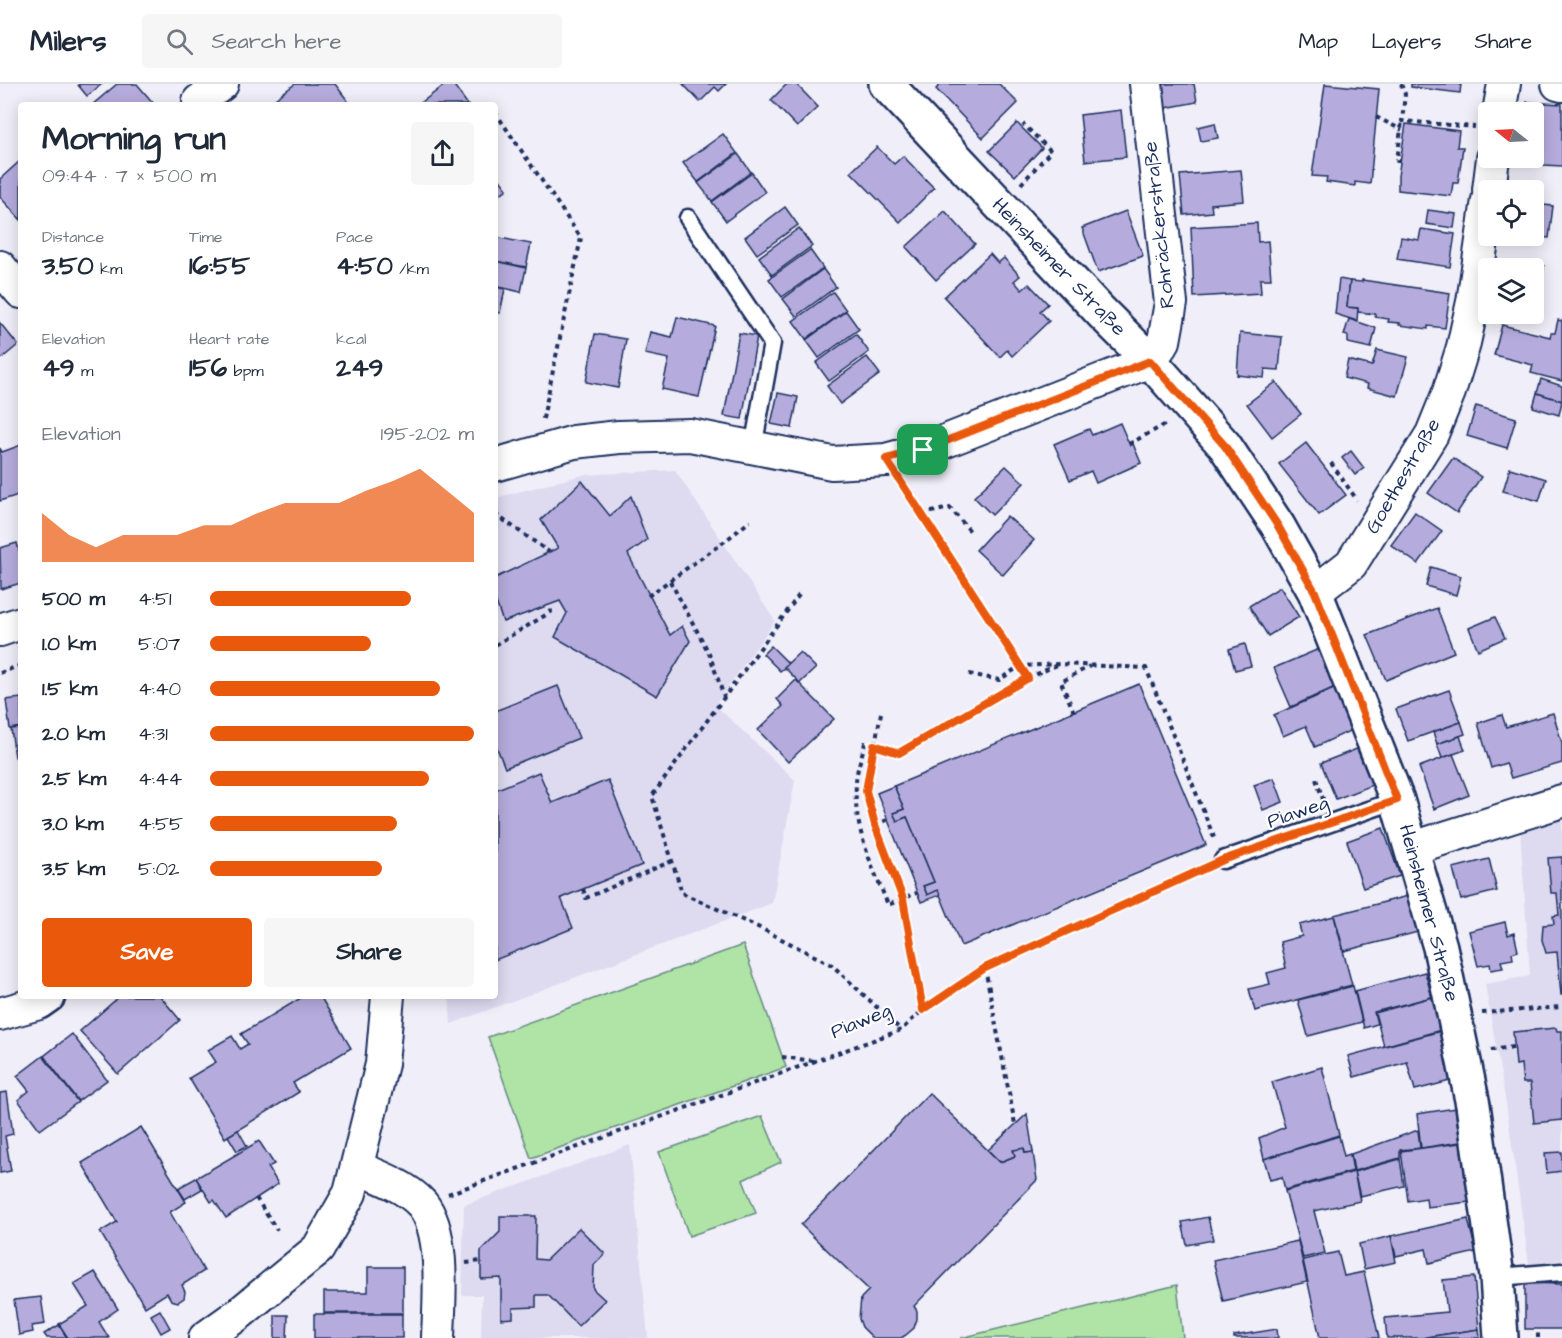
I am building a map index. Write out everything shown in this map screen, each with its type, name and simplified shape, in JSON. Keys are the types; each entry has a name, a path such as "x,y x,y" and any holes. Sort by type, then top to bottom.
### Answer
{"street":[{"name":"Heinsheimer Straße","path":"886,84 1150,361 1225,446 1278,526 1315,592 1397,800 1413,848 1440,947 1459,1031 1497,1277 1501,1338"},
{"name":"Rohräckerstraße","path":"1146,84 1171,303 1164,341 1150,361"},
{"path":"1496,102 1504,84"},
{"name":"Goethestraße","path":"1315,592 1351,564 1431,434 1449,392 1463,347 1473,302 1481,246"},
{"path":"0,267 18,288"},
{"path":"498,464 574,442 619,437 690,435 832,463 886,459 923,450 1150,361"},
{"path":"0,630 18,624"},
{"path":"1413,848 1562,801"},
{"path":"4,1018 45,999"},
{"path":"205,1338 240,1313 318,1249 350,1193 382,1064 388,999"},
{"path":"358,1168 391,1182 422,1203 435,1230 438,1263 438,1338"}],"lane":[{"path":"688,218 772,343 753,448"},
{"name":"Piaweg","path":"1223,860 1397,800"},
{"path":"1497,1277 1562,1272"}],"path":[{"path":"1400,161 1397,161 1405,94 1401,84"},
{"path":"498,116 580,238 536,452"},
{"path":"1376,117 1402,130"},
{"path":"1402,121 1478,120"},
{"path":"1001,207 1051,151 1023,124"},
{"path":"1129,444 1191,410"},
{"path":"886,459 1028,678"},
{"path":"1331,463 1376,524"},
{"path":"921,514 950,508 970,531"},
{"path":"498,516 549,552"},
{"path":"648,596 725,542 750,521"},
{"path":"670,581 709,653 724,698"},
{"path":"799,595 652,796 682,893 762,929 832,965 901,1030"},
{"path":"498,643 551,612 550,605"},
{"path":"918,893 888,905 861,838 856,812 855,781 865,743 899,753 1028,678 1060,664"},
{"path":"969,674 999,680 1020,666 1060,664 1146,668 1223,860"},
{"path":"0,673 18,666"},
{"path":"1074,712 1061,682 1092,666"},
{"path":"881,713 866,791 875,825 903,899 923,1010"},
{"path":"875,825 887,820"},
{"name":"Piaweg","path":"422,1203 901,1030 923,1010 985,968 1223,860"},
{"path":"583,889 586,898 672,861"},
{"path":"985,968 1015,1124"},
{"path":"1496,1012 1562,1007"},
{"path":"783,1057 815,1062"},
{"path":"256,1198 276,1230"},
{"path":"1538,1329 1538,1338"}],"shaded area":[{"path":"675,470 775,621 715,705 795,780 772,903 451,1024 449,999 498,999 498,497 583,475"},
{"path":"1562,815 1562,1261 1529,1264 1506,1103 1485,984 1530,976 1520,828"},
{"path":"630,1145 648,1338 481,1338 482,1295 462,1295 464,1205"}],"green space":[{"path":"743,945 786,1067 531,1158 488,1037"},
{"path":"762,1116 781,1162 743,1180 756,1213 689,1236 659,1152"},
{"path":"1177,1285 1183,1338 961,1338"}],"building":[{"path":"102,84 87,96 78,85"},
{"path":"117,84 137,84 152,102 96,102"},
{"path":"295,84 335,84 349,102 271,102"},
{"path":"446,84 453,84 466,102 422,102"},
{"path":"683,84 726,84 719,91 715,87 700,102"},
{"path":"787,84 796,84 818,107 797,127 771,100"},
{"path":"941,84 999,84 1018,103 983,138 936,89"},
{"path":"1162,84 1194,84 1197,102 1165,108"},
{"path":"1325,84 1379,89 1370,184 1355,182 1355,186 1326,182 1327,177 1312,176"},
{"path":"1411,84 1461,84 1460,93 1411,87"},
{"path":"1544,103 1562,104 1562,166 1544,165"},
{"path":"1121,110 1126,157 1085,161 1080,115"},
{"path":"1017,123 1042,148 1015,176 989,151"},
{"path":"1215,123 1218,138 1201,141 1198,127"},
{"path":"1406,124 1459,131 1457,147 1463,147 1458,183 1453,183 1451,196 1398,190"},
{"path":"723,134 737,153 698,182 683,163"},
{"path":"877,147 894,164 903,156 934,188 900,222 851,172"},
{"path":"738,154 751,172 712,201 698,183"},
{"path":"18,163 18,217 0,197 0,179"},
{"path":"1241,170 1244,201 1211,204 1212,212 1184,215 1180,175"},
{"path":"752,173 765,192 726,221 712,202"},
{"path":"498,177 507,189 498,196"},
{"path":"1544,205 1553,206 1549,238 1544,237"},
{"path":"785,207 798,225 757,254 745,237"},
{"path":"1428,210 1456,214 1454,228 1426,224"},
{"path":"945,211 975,244 936,280 906,247"},
{"path":"1126,211 1143,256 1098,272 1082,228"},
{"path":"1257,223 1258,242 1268,241 1271,279 1260,279 1261,293 1194,297 1191,227"},
{"path":"799,228 812,246 772,275 759,257"},
{"path":"1421,229 1455,234 1450,267 1397,259 1401,237 1419,240"},
{"path":"498,238 531,244 526,267 498,262"},
{"path":"810,250 823,268 782,297 769,279"},
{"path":"990,254 998,263 1004,258 1020,276 1014,281 1022,290 1029,284 1048,304 1040,311 1049,321 1012,356 1007,350 1000,357 944,297"},
{"path":"498,262 526,268 521,292 498,287"},
{"path":"823,269 836,287 796,316 783,299"},
{"path":"1339,279 1350,281 1347,307 1358,308 1357,321 1335,314"},
{"path":"1362,280 1450,293 1445,328 1428,326 1428,329 1399,325 1400,323 1388,322 1389,319 1375,317 1375,314 1358,312 1358,308 1347,307 1350,281 1362,282"},
{"path":"498,288 505,289 500,313 498,313"},
{"path":"833,292 846,310 806,339 793,321"},
{"path":"846,311 859,329 819,358 806,340"},
{"path":"677,317 715,326 699,397 662,389 669,359 645,354 650,332 672,337"},
{"path":"1349,319 1376,328 1371,348 1348,343 1348,336 1344,335"},
{"path":"1558,320 1562,321 1562,381 1531,373 1533,365 1494,355 1502,325 1550,337 1551,333 1555,333"},
{"path":"0,323 18,345 0,360"},
{"path":"739,333 757,336 742,419 724,416"},
{"path":"1240,333 1282,337 1279,370 1265,369 1264,378 1237,375"},
{"path":"595,334 626,339 618,388 586,382"},
{"path":"856,334 869,352 829,381 816,363"},
{"path":"1377,350 1408,357 1397,396 1367,388 1368,384 1344,378 1348,360 1372,366"},
{"path":"867,357 880,374 840,404 827,386"},
{"path":"1541,379 1562,386 1562,401 1537,393"},
{"path":"1276,382 1301,414 1272,437 1247,404"},
{"path":"778,393 798,397 792,428 771,424"},
{"path":"1537,393 1562,401 1559,415 1533,407"},
{"path":"1476,406 1516,418 1507,448 1467,436"},
{"path":"1120,423 1130,446 1133,444 1141,463 1096,483 1091,471 1070,480 1054,444 1089,429 1092,435"},
{"path":"1306,443 1346,495 1319,515 1279,464"},
{"path":"18,446 18,495 0,501 0,448 2,452"},
{"path":"1351,451 1364,468 1355,475 1342,458"},
{"path":"1453,458 1481,477 1457,513 1428,493"},
{"path":"1006,466 1024,483 992,515 974,497"},
{"path":"1510,468 1546,479 1539,501 1503,491"},
{"path":"582,481 610,516 631,496 647,540 628,554 670,635 682,626 690,641 657,696 555,637 567,613 560,601 503,622 498,608 498,577 558,548 541,520"},
{"path":"1415,512 1442,531 1418,564 1391,545"},
{"path":"1007,516 1034,540 1003,575 976,550"},
{"path":"17,543 18,547 18,584 1,589 0,548"},
{"path":"1431,567 1461,576 1456,595 1426,586"},
{"path":"1280,587 1299,617 1268,636 1249,606"},
{"path":"1437,608 1454,652 1386,680 1367,635"},
{"path":"1495,617 1505,638 1478,650 1469,628"},
{"path":"1245,644 1251,666 1235,670 1229,649"},
{"path":"771,646 789,664 780,671 763,654"},
{"path":"1319,649 1335,687 1291,707 1274,668"},
{"path":"800,652 816,668 800,683 784,667"},
{"path":"796,680 834,719 788,762 758,730 783,706 777,699"},
{"path":"1139,684 1206,845 961,946 938,890 927,895 923,886 934,882 907,817 897,821 893,813 904,809 894,786"},
{"path":"558,686 579,738 505,768 498,750 498,710"},
{"path":"1336,688 1354,729 1315,747 1306,726 1283,736 1274,715"},
{"path":"1449,690 1461,722 1408,741 1396,709"},
{"path":"18,698 18,728 10,729 6,700"},
{"path":"1553,713 1562,743 1562,763 1511,778 1506,763 1491,768 1478,723 1502,715 1506,727"},
{"path":"1461,722 1465,734 1437,744 1433,732"},
{"path":"18,728 18,756 15,757 11,729"},
{"path":"1460,736 1465,750 1442,758 1437,744"},
{"path":"1357,749 1372,785 1336,799 1321,763"},
{"path":"1453,754 1469,795 1434,809 1419,767"},
{"path":"539,772 552,803 608,780 642,865 561,898 573,928 498,959 498,789"},
{"path":"1274,778 1283,802 1263,810 1254,785"},
{"path":"894,786 904,809 893,813 897,821 907,817 934,882 923,886 927,895 938,890 940,895 921,902 877,793"},
{"path":"1383,828 1400,876 1363,888 1347,841"},
{"path":"1562,857 1561,995 1557,952 1546,953 1542,940 1543,925 1554,924 1553,916 1559,915 1557,893 1551,893 1548,858"},
{"path":"1489,859 1497,891 1461,900 1453,868"},
{"path":"1408,896 1418,932 1344,951 1334,915"},
{"path":"1334,916 1352,985 1255,1011 1249,989 1270,984 1267,973 1286,968 1280,942 1302,936 1299,925"},
{"path":"1505,922 1508,935 1514,933 1518,951 1512,953 1513,959 1501,961 1503,968 1491,970 1490,964 1478,966 1469,931"},
{"path":"1425,972 1432,997 1374,1012 1377,1024 1364,1028 1355,991"},
{"path":"1353,986 1362,1022 1308,1036 1298,1000"},
{"path":"1432,997 1441,1030 1384,1046 1375,1013"},
{"path":"117,999 162,999 180,1020 118,1074 80,1031"},
{"path":"299,999 322,999 351,1048 293,1083 299,1092 225,1138 189,1078 216,1062 208,1050 232,1036 240,1049 248,1044 241,1034"},
{"path":"1556,1028 1557,1031 1562,1031 1562,1120 1534,1123 1530,1083 1523,1083 1521,1064 1516,1065 1513,1032"},
{"path":"1441,1031 1454,1080 1415,1090 1407,1062 1354,1077 1348,1056"},
{"path":"72,1034 107,1080 78,1101 44,1056"},
{"path":"43,1056 78,1102 40,1130 18,1100 29,1091 17,1076"},
{"path":"1322,1067 1339,1135 1264,1159 1259,1138 1285,1127 1272,1082"},
{"path":"7,1092 13,1134 5,1136 11,1171 0,1173 0,1093"},
{"path":"929,1093 1000,1162 1015,1156 1013,1150 1024,1148 1025,1153 1033,1152 1037,1180 914,1306 917,1319 914,1328 901,1338 873,1338 862,1327 859,1319 861,1298 869,1290 801,1225"},
{"path":"1455,1108 1460,1142 1421,1148 1417,1114"},
{"path":"1027,1114 1033,1152 1025,1153 1024,1148 1013,1150 1015,1156 1000,1162 988,1150"},
{"path":"141,1127 186,1202 170,1212 204,1271 182,1285 185,1292 184,1298 178,1302 171,1300 167,1293 145,1307 100,1232 117,1222 82,1163"},
{"path":"238,1130 247,1146 237,1151 228,1136"},
{"path":"1418,1130 1420,1148 1400,1150 1400,1158 1354,1171 1351,1154"},
{"path":"1339,1136 1344,1156 1350,1154 1353,1171 1285,1190 1282,1177 1270,1180 1264,1159"},
{"path":"259,1141 274,1164 268,1167 278,1184 226,1218 214,1200 211,1202 196,1178"},
{"path":"1460,1143 1469,1202 1427,1207 1426,1198 1408,1201 1401,1151"},
{"path":"1562,1152 1562,1171 1547,1173 1545,1153"},
{"path":"1400,1159 1404,1186 1360,1196 1354,1172"},
{"path":"1354,1172 1360,1201 1314,1211 1325,1253 1303,1258 1285,1191"},
{"path":"196,1178 202,1189 185,1199 178,1188"},
{"path":"500,1216 536,1216 535,1259 546,1260 579,1228 605,1254 594,1265 593,1289 605,1300 578,1326 548,1295 536,1295 536,1307 513,1308 513,1318 501,1319 501,1278 481,1279 481,1251 500,1232"},
{"path":"1208,1217 1213,1240 1187,1245 1182,1222"},
{"path":"1468,1219 1476,1252 1429,1263 1426,1249 1396,1256 1391,1236"},
{"path":"1391,1236 1396,1262 1364,1269 1359,1244"},
{"path":"1298,1241 1307,1282 1223,1301 1213,1260"},
{"path":"1338,1252 1344,1276 1364,1272 1379,1338 1320,1338 1303,1260"},
{"path":"368,1267 403,1267 403,1313 324,1313 324,1292 368,1292"},
{"path":"95,1272 118,1309 99,1322 109,1338 68,1338 59,1324 88,1306 74,1284"},
{"path":"1474,1277 1479,1329 1421,1338 1387,1338 1385,1318 1447,1312 1443,1280"},
{"path":"1525,1283 1562,1284 1562,1329 1525,1329"},
{"path":"41,1297 45,1324 32,1326 33,1332 19,1335 14,1300"},
{"path":"160,1310 170,1328 161,1333 151,1315"},
{"path":"314,1314 402,1314 402,1338 314,1338"},
{"path":"275,1315 288,1315 287,1338 275,1338"},
{"path":"59,1325 67,1338 47,1338 44,1334"},
{"path":"1277,1329 1278,1338 1234,1338 1234,1336"},
{"path":"1479,1329 1480,1338 1427,1338 1427,1337"}],"route":[{"path":"1150,361 1225,446 1278,526 1315,592 1397,800 1223,860 985,968 923,1010 903,899 875,825 866,791 874,745 899,753 1028,678 886,459 923,450 1150,361"}]}
